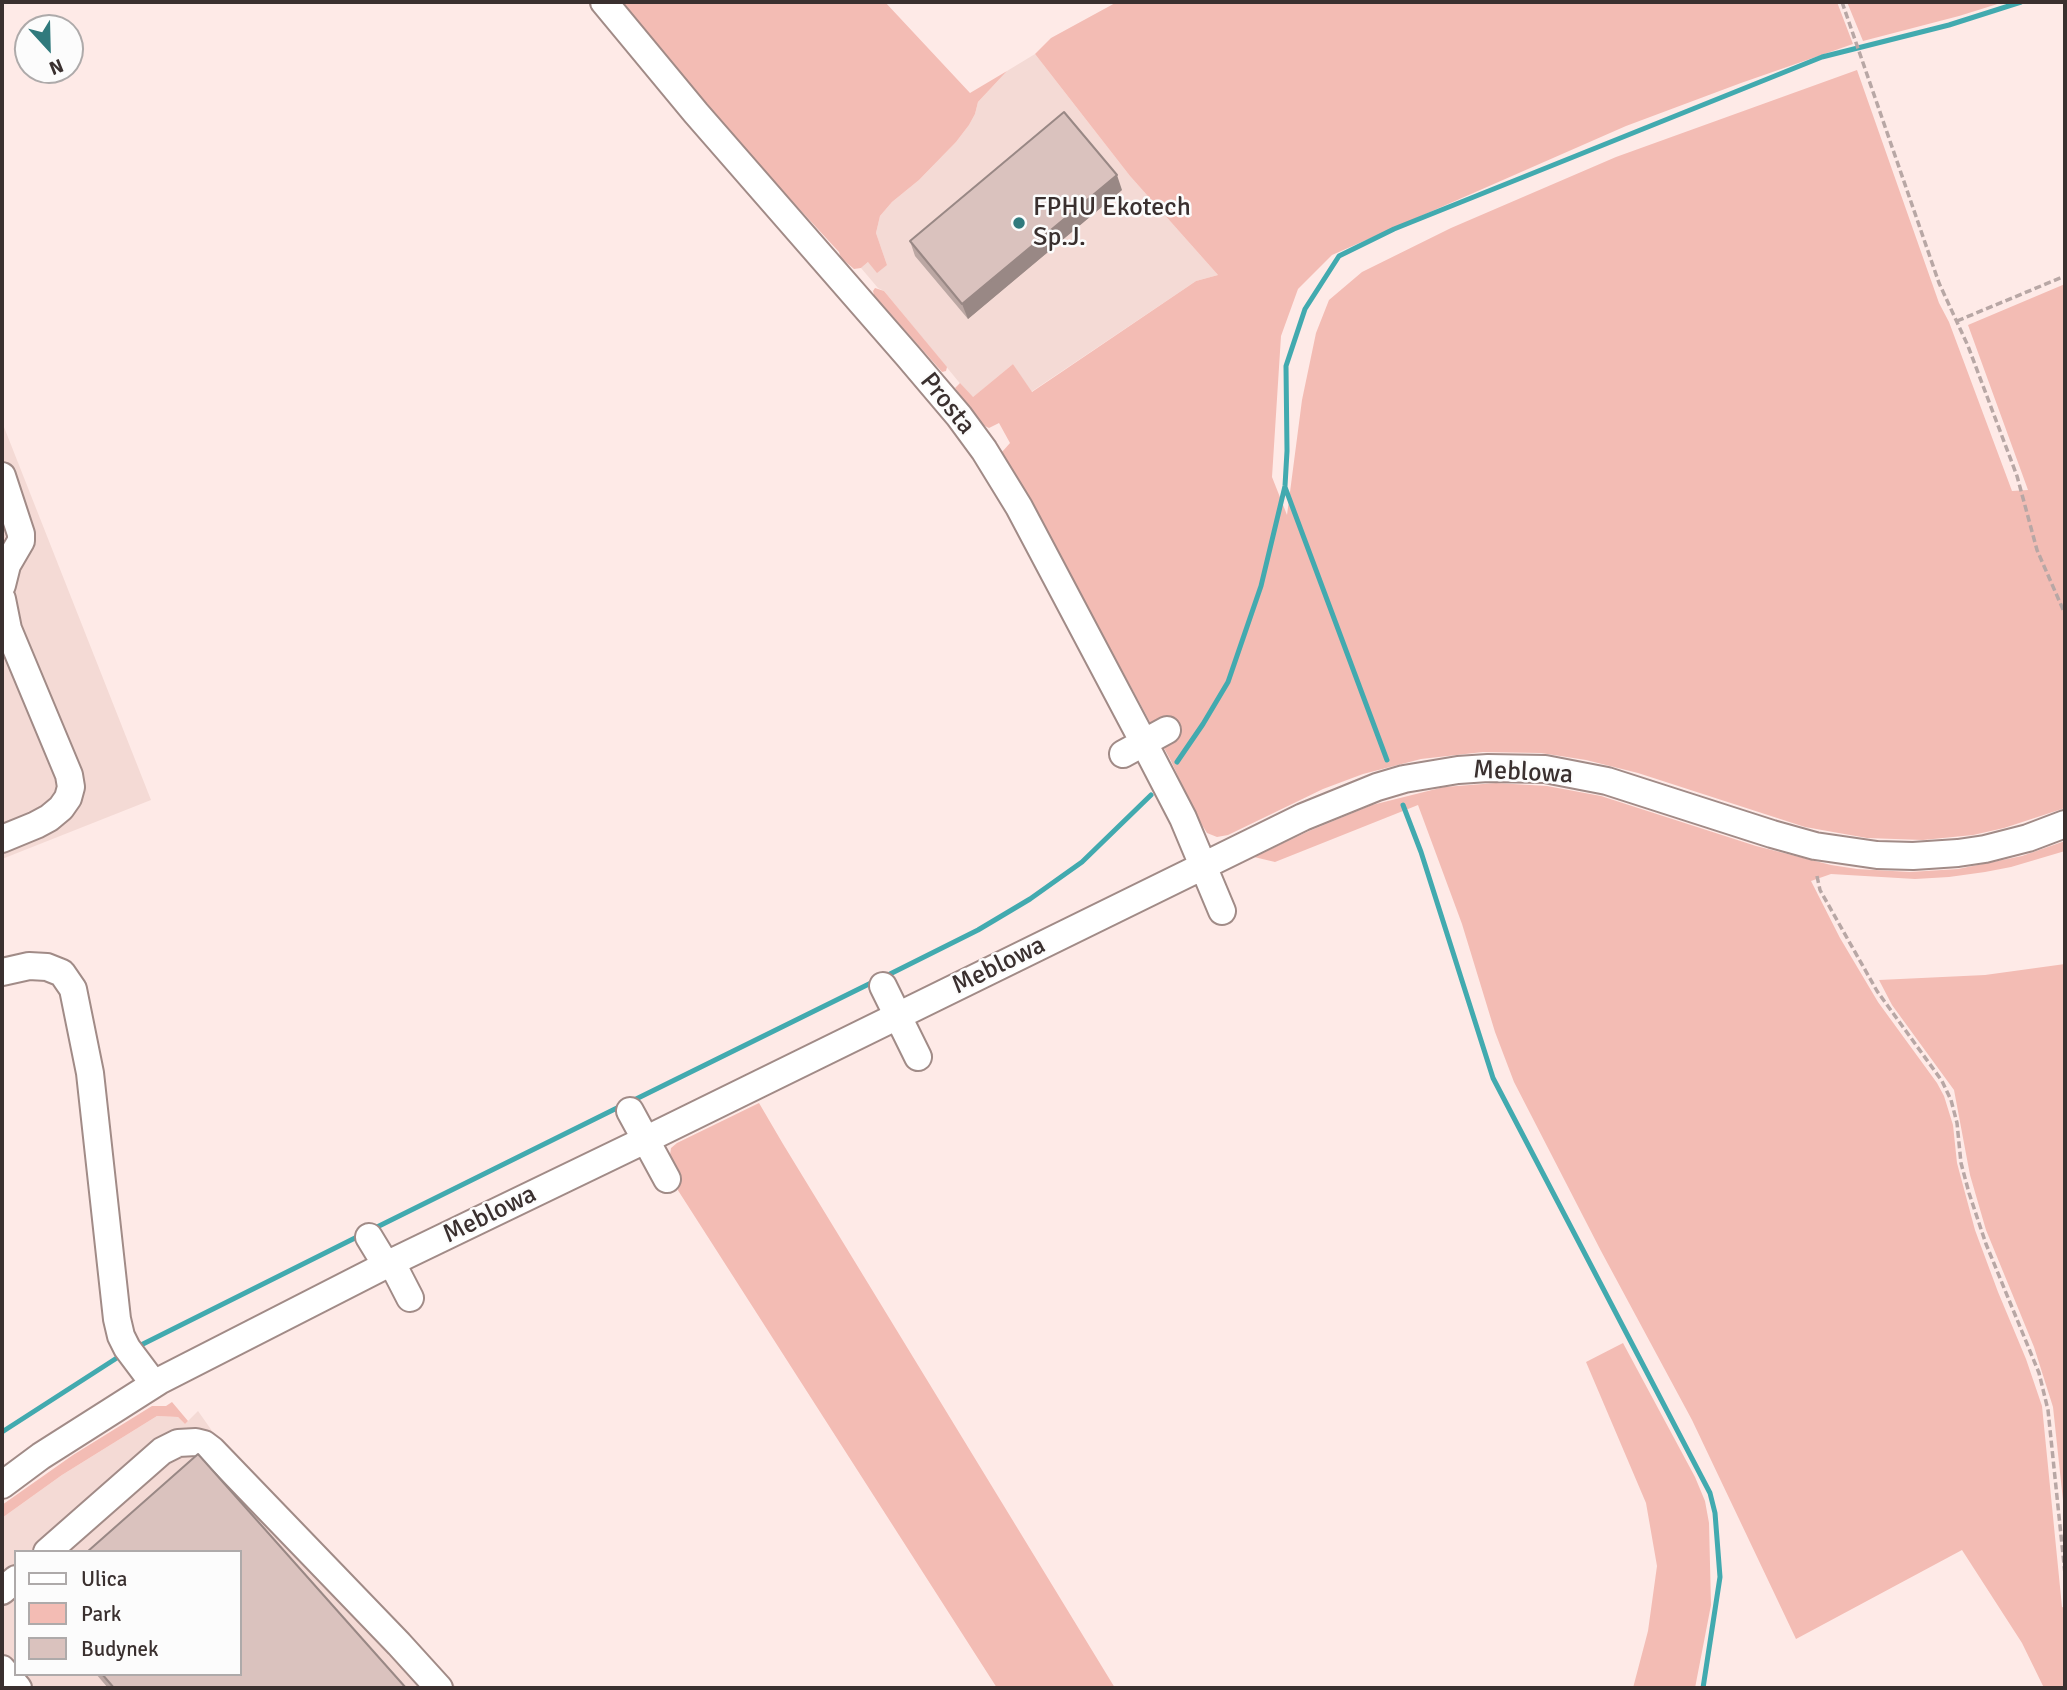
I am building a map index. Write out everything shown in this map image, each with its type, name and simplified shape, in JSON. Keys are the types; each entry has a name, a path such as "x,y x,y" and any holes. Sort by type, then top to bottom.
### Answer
{"street":[{"name":"Prosta","path":"604,2 696,113 959,416 993,444 1018,507 1134,749 1183,818 1222,911"},
{"path":"2,476 21,534 21,541 7,565 2,585"},
{"path":"2,599 8,629 69,775 71,788 61,808 49,818 2,839"},
{"path":"1134,749 1167,730"},
{"name":"Meblowa","path":"2,1485 41,1456 154,1384 389,1264 1303,817 1377,787 1432,774 1488,768 1545,769 1607,781 1772,834 1835,849 1877,855 1913,856 1976,850 2028,838 2065,824"},
{"path":"2,972 29,965 56,970 69,980 76,997 90,1073 117,1319 121,1336 130,1353 154,1384"},
{"path":"883,986 918,1057"},
{"path":"630,1111 667,1179"},
{"path":"369,1237 410,1298"},
{"path":"49,1550 162,1451 178,1443 204,1444 439,1688"},
{"path":"2,1669 18,1688"}],"path":[{"path":"1842,2 1939,283 1957,321 2017,476 2037,550 2065,614"},
{"path":"1957,321 2065,276"},
{"path":"1817,876 1821,890 1877,991 1942,1081 1951,1101 1969,1193 1986,1244 2039,1373 2048,1410 2065,1574"}],"shaded area":[{"path":"1035,54 1130,176 1218,275 1196,281 1031,392 1013,364 972,398 884,291 878,288 861,268 868,262 887,265 876,233 880,216 956,142 969,125 978,102 1007,71"},
{"path":"2,422 151,800 2,859"},
{"path":"198,1411 222,1445 284,1504 457,1688 2,1688 2,1518 62,1475 157,1416 178,1417 185,1424"}],"green space":[{"path":"622,2 885,2 970,93 1007,71 978,102 969,125 956,142 880,216 876,233 887,265 877,273 868,262 861,268 854,269 841,258 839,252 734,138"},
{"path":"1117,2 1837,2 1853,44 1626,126 1332,255 1298,289 1281,336 1272,477 1287,515 1302,400 1316,333 1329,300 1362,272 1451,228 1616,157 1857,70 1939,303 1949,322 2012,491 2028,490 1968,325 2065,284 2065,808 1973,835 1923,840 1867,838 1805,827 1638,773 1586,760 1541,753 1483,752 1421,759 1363,774 1323,789 1228,835 1217,837 1207,833 1171,761 1002,452 1010,443 999,423 989,428 983,425 955,388 960,383 973,397 1013,364 1032,392 1196,281 1218,275 1130,176 1035,54 1051,38"},
{"path":"1847,2 2004,2 1863,41"},
{"path":"875,288 884,291 947,367 946,371 942,372 874,295"},
{"path":"1496,783 1547,786 1601,796 1756,846 1857,869 1910,872 1958,869 2022,856 2065,841 2065,851 1985,872 1915,879 1831,874 1811,881 1840,938 1878,1002 1944,1096 1953,1125 1957,1163 1975,1230 2042,1406 2062,1607 2065,1608 2065,1688 2044,1688 2022,1643 1962,1550 1796,1639 1692,1420 1514,1082 1495,1032 1462,924 1418,805 1275,862 1254,857 1372,805 1444,787"},
{"path":"2065,964 2065,1519 2053,1407 2034,1347 1986,1230 1970,1175 1954,1090 1892,1005 1879,980 1985,975"},
{"path":"759,1103 1115,1688 997,1688 672,1181 679,1176 670,1155 671,1148"},
{"path":"1623,1343 1695,1477 1705,1501 1709,1523 1711,1605 1695,1688 1633,1688 1648,1631 1657,1566 1646,1503 1586,1362"},
{"path":"172,1402 188,1421 185,1424 178,1417 157,1416 62,1475 2,1518 2,1505 73,1455 152,1406 166,1406"}],"building":[{"name":"FPHU Ekotech Sp.J.","path":"1064,112 1117,175 962,304 910,241"},
{"path":"198,1454 406,1688 114,1688 104,1676 242,1676 242,1550 89,1550"}],"waterway":[{"path":"1177,762 1228,682 1261,586 1285,486 1286,366 1305,309 1339,256 1394,229 1822,57 1949,25 2021,2"},
{"path":"1285,487 1387,760"},
{"path":"884,977 978,930 1030,899 1082,862 1151,795"},
{"path":"1403,805 1421,852 1493,1078 1710,1493 1715,1513 1720,1577 1703,1688"},
{"path":"630,1102 875,981"},
{"path":"373,1229 621,1106"},
{"path":"135,1348 361,1235"},
{"path":"2,1432 123,1354"}],"place":[{"name":"FPHU Ekotech Sp.J.","path":"1019,223"}]}
